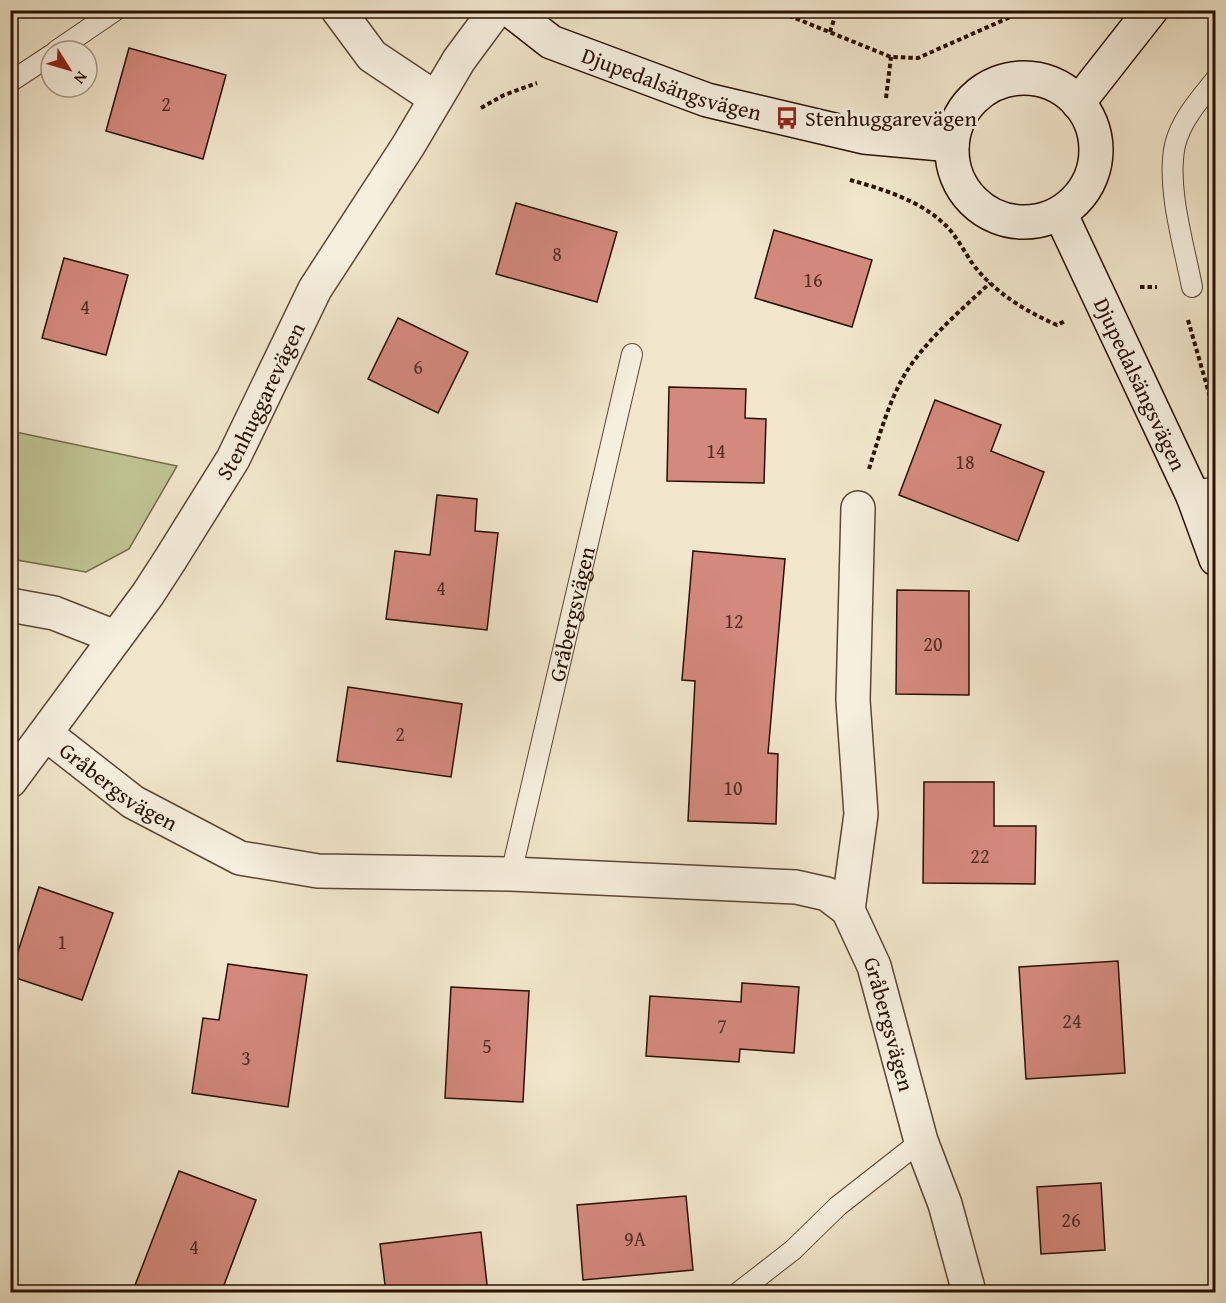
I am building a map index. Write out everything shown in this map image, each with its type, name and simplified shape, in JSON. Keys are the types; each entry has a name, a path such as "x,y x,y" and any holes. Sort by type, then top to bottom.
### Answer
{"street":[{"path":"338,10 372,56 435,98"},
{"name":"Stenhuggarevägen","path":"10,781 148,594 233,459 315,289 408,146 459,60 496,10"},
{"name":"Djupedalsängsvägen","path":"510,10 551,42 707,100 864,137 952,145"},
{"path":"1078,103 1151,10"},
{"path":"1015,79 1043,81 1056,86 1078,103 1092,127 1096,155 1091,176 1081,194 1060,213 1047,219 1019,222 992,215 980,207 962,186 952,159 952,145 960,118 968,106 988,88 1015,79"},
{"name":"Djupedalsängsvägen","path":"1060,213 1103,303 1204,495 1215,559"},
{"path":"848,910 861,814 853,700 858,508"},
{"path":"10,605 54,613 116,637"},
{"name":"Gråbergsvägen","path":"46,734 134,802 240,858 318,871 511,874 796,887 827,894 848,910 874,966 921,1141 945,1204 969,1293"}],"lane":[{"path":"74,39 117,10"},
{"path":"10,82 39,63"},
{"path":"1185,287 1173,187 1175,145 1187,116 1215,79"},
{"name":"Gråbergsvägen","path":"511,874 632,354"},
{"path":"739,1293 793,1250 838,1206 921,1141"}],"path":[{"path":"775,10 891,57 918,58 1026,10"},
{"path":"830,32 837,10"},
{"path":"472,113 504,95 536,83 544,85"},
{"path":"840,177 874,186 922,208 950,229 965,254 990,283 1028,312 1057,325 1141,286 1185,287 1215,418"},
{"path":"858,508 885,418 904,375 921,351 990,283"}],"green space":[{"path":"11,431 177,466 129,549 86,572 11,559"}],"building":[{"path":"129,48 226,75 203,159 106,131"},
{"path":"516,203 617,232 597,302 496,274"},
{"path":"774,230 872,260 852,327 755,298"},
{"path":"64,258 128,275 106,355 42,338"},
{"path":"398,318 468,352 438,413 368,379"},
{"path":"669,387 746,389 745,418 766,419 764,483 667,481"},
{"path":"935,400 1001,425 991,451 1044,472 1018,541 899,495"},
{"path":"437,495 477,499 475,531 498,533 487,630 386,619 395,551 430,555"},
{"path":"693,551 785,559 768,753 778,754 776,824 688,821 695,681 682,680"},
{"path":"897,590 969,591 969,695 896,694"},
{"path":"348,687 462,704 451,777 337,761"},
{"path":"924,782 994,782 994,826 1036,826 1035,884 923,883"},
{"path":"39,887 113,913 82,1000 10,976"},
{"path":"1118,961 1125,1073 1026,1079 1019,967"},
{"path":"228,964 307,975 288,1107 192,1093 203,1018 219,1020"},
{"path":"742,983 799,987 794,1053 740,1049 739,1062 646,1056 650,996 741,1002"},
{"path":"451,987 529,991 523,1102 445,1098"},
{"path":"179,1171 256,1200 221,1293 132,1293"},
{"path":"1101,1183 1105,1250 1041,1254 1037,1187"},
{"path":"686,1196 693,1270 583,1280 577,1205"},
{"path":"481,1232 488,1293 386,1293 380,1244"}],"place":[{"name":"Stenhuggarevägen","path":"787,118"}]}
